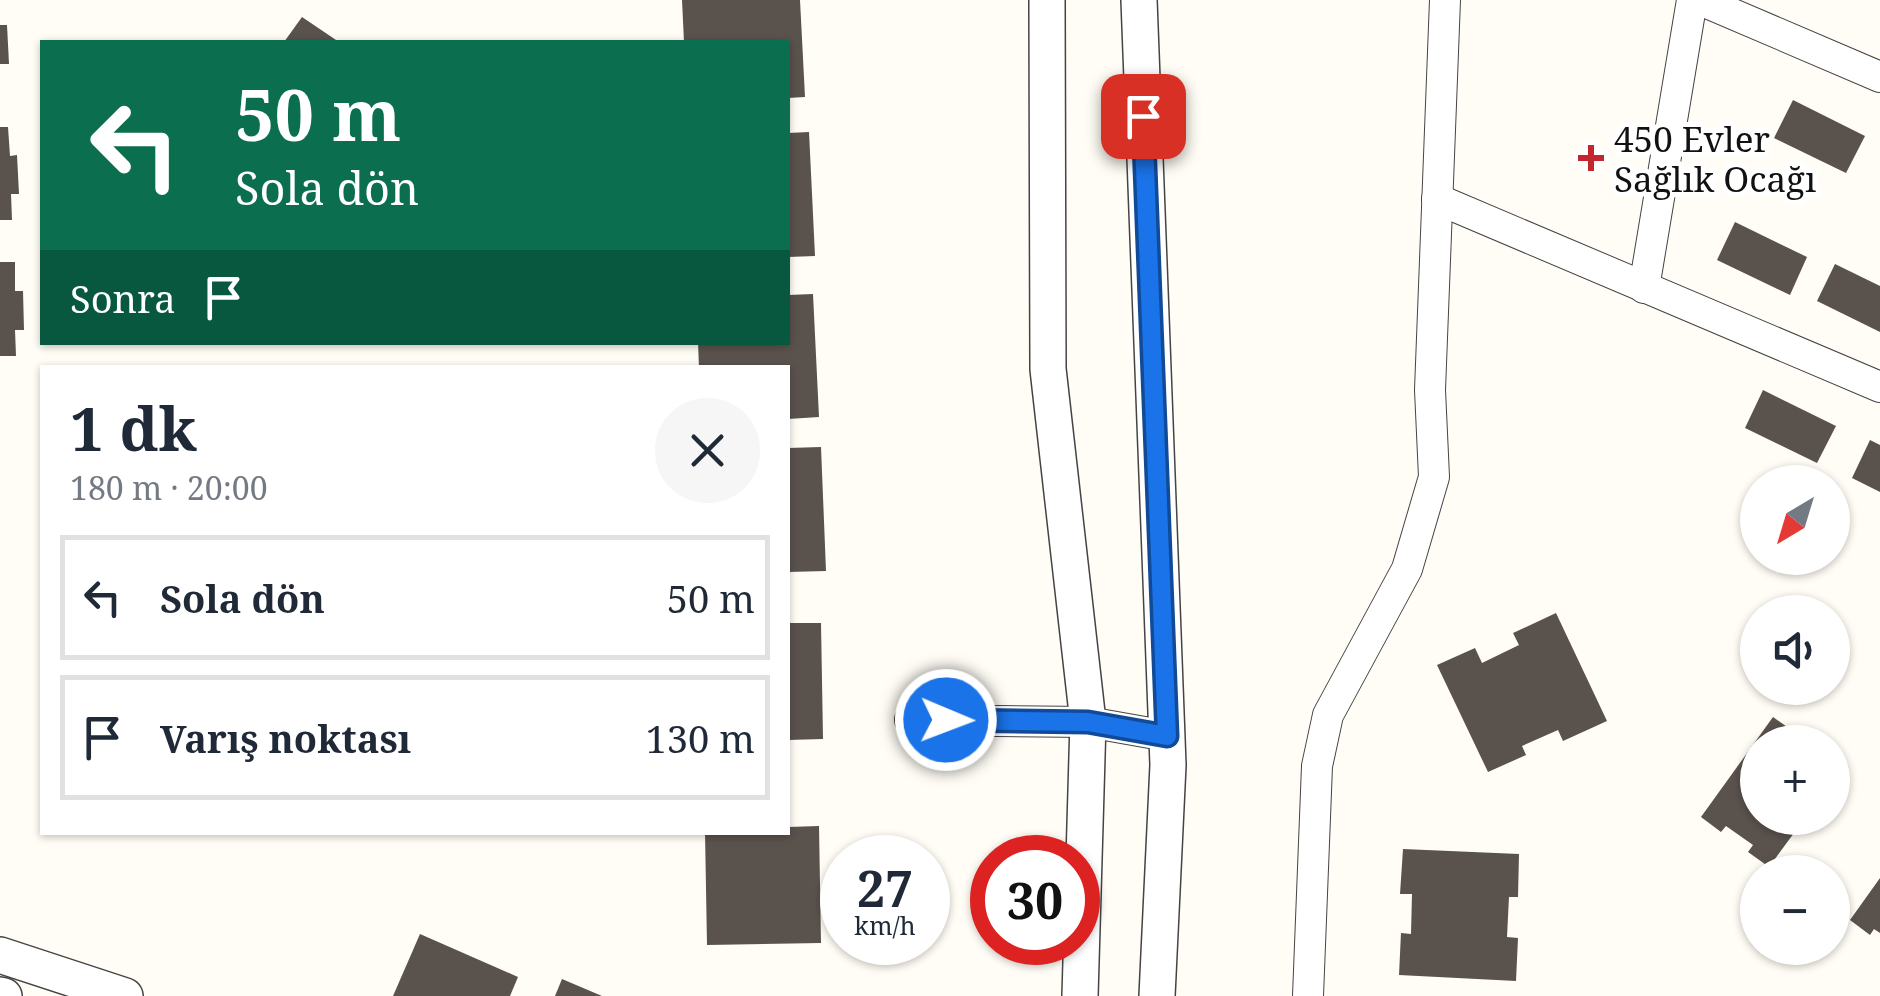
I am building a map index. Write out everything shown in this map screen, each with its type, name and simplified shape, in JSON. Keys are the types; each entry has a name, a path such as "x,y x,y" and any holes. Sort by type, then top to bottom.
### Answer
{"street":[{"path":"1047,0 1048,369 1088,722 1080,996"},
{"path":"1139,0 1167,736 1158,996"},
{"path":"1308,996 1317,766 1328,715 1407,569 1434,477 1430,390 1446,0"},
{"path":"1644,288 1696,0 1880,77"},
{"path":"1436,200 1880,387"},
{"path":"910,720 1088,722 1167,736"},
{"path":"0,955 125,996"}],"building":[{"path":"682,0 800,0 805,97 790,98 790,40 684,40"},
{"path":"302,17 336,40 285,40"},
{"path":"0,25 7,25 9,64 0,64"},
{"path":"1793,100 1865,136 1846,173 1774,138"},
{"path":"0,127 8,127 10,156 17,155 19,194 11,194 12,220 0,220"},
{"path":"809,132 815,256 790,257 790,133"},
{"path":"1735,222 1807,257 1790,295 1717,260"},
{"path":"0,262 15,262 15,291 23,291 24,330 15,330 16,356 0,356"},
{"path":"1835,264 1880,286 1880,332 1817,301"},
{"path":"813,294 819,417 790,419 790,365 699,365 698,345 790,345 790,295"},
{"path":"1763,390 1836,426 1817,463 1745,428"},
{"path":"1870,440 1880,445 1880,492 1852,478"},
{"path":"821,447 826,571 790,572 790,448"},
{"path":"1556,613 1607,721 1563,741 1558,730 1522,746 1526,755 1488,772 1437,665 1475,648 1482,663 1519,645 1513,633"},
{"path":"790,623 821,623 823,739 790,740"},
{"path":"1773,717 1784,725 1767,725"},
{"path":"1740,763 1740,835 1793,835 1778,855 1752,855 1748,852 1753,845 1726,826 1721,832 1701,817"},
{"path":"819,826 820,943 707,945 705,835 790,835 790,827"},
{"path":"1403,849 1519,854 1518,897 1509,897 1507,937 1518,938 1516,981 1399,975 1401,933 1411,934 1412,894 1400,894"},
{"path":"1880,878 1880,933 1874,929 1870,935 1850,920"},
{"path":"420,934 518,977 510,996 393,996"},
{"path":"562,979 602,996 555,996"}],"place":[{"name":"450 Evler Sağlık Ocağı","path":"1591,158"}],"route":[{"path":"946,720 1088,722 1167,736 1143,116"}]}
